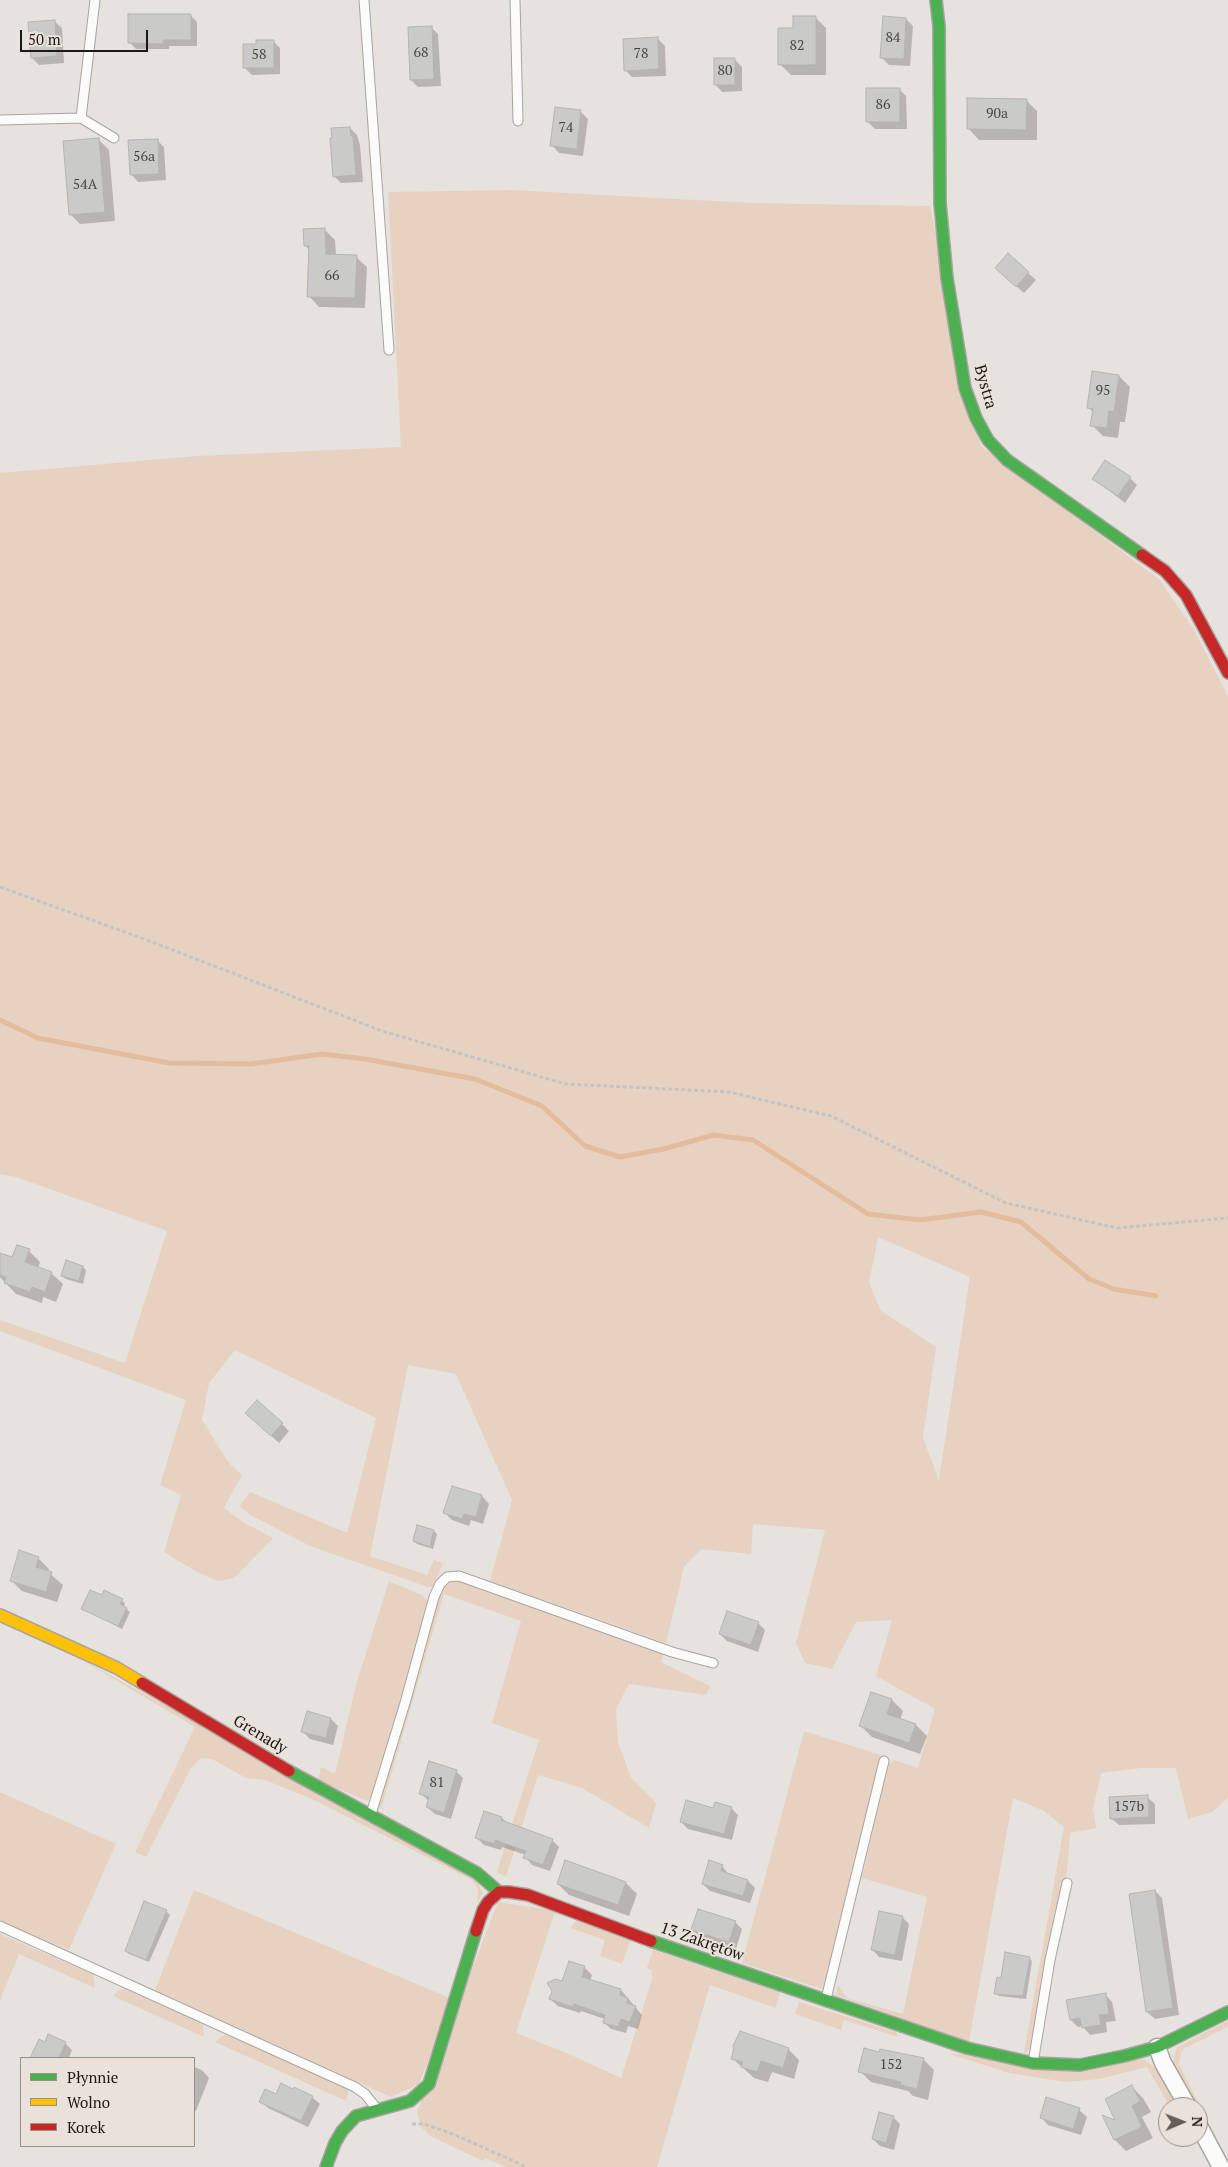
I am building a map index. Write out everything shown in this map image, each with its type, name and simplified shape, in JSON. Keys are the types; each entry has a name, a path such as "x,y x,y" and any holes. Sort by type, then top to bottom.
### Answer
{"street":[{"name":"Bystra","path":"936,0 939,26 940,203 947,278 965,388 976,418 988,440 1007,460 1165,572 1186,595 1228,673"},
{"name":"Grenady","path":"0,1615 117,1668 306,1781 371,1814 477,1873 499,1892"},
{"name":"13 Zakrętów","path":"499,1892 528,1895 637,1936 966,2048 1033,2063 1063,2066 1087,2064 1157,2047 1228,2012"},
{"path":"326,2167 334,2143 348,2123 356,2116 410,2102 429,2084 483,1910 488,1902 499,1892"},
{"path":"1157,2047 1163,2064 1182,2097"},
{"path":"1208,2143 1221,2167"}],"lane":[{"path":"81,118 95,0"},
{"path":"364,0 390,350"},
{"path":"515,0 518,121"},
{"path":"0,120 81,118 114,138"},
{"path":"371,1814 406,1703 434,1597 440,1584 447,1577 459,1576 672,1652 713,1663"},
{"path":"826,2001 884,1760"},
{"path":"1033,2063 1050,1960 1067,1883"},
{"path":"0,1926 355,2087 378,2109"}],"path":[{"path":"0,888 147,940 382,1031 566,1084 729,1092 832,1116 1006,1203 1117,1228 1228,1218"},
{"path":"412,2124 424,2124 453,2134 527,2167"}],"shaded area":[{"path":"512,190 751,203 930,206 981,446 1160,580 1193,628 1228,696 1228,1798 1212,1812 1188,1819 1176,1768 1141,1768 1101,1773 1093,1809 1096,1828 1070,1833 1067,1872 1054,1917 1030,2049 1024,2053 1064,1827 1044,1811 1013,1798 969,2042 836,1995 838,1985 847,1998 903,2014 927,1897 862,1878 888,1765 894,1760 918,1768 935,1709 876,1676 892,1620 856,1622 832,1669 805,1663 796,1643 825,1530 753,1524 751,1554 701,1549 684,1567 666,1643 490,1581 512,1500 456,1374 408,1365 370,1556 427,1575 434,1560 443,1563 433,1587 428,1587 310,1546 250,1515 240,1506 250,1492 347,1533 376,1418 235,1350 209,1383 202,1420 229,1463 242,1475 224,1508 243,1522 273,1538 234,1578 218,1581 197,1572 164,1552 181,1495 160,1485 186,1400 0,1331 0,1320 125,1363 167,1231 16,1177 0,1174 0,473 197,456 401,447 388,192","holes":["878,1237 970,1277 939,1480 923,1438 936,1347 881,1311 869,1283"]},
{"path":"389,1581 422,1595 427,1601 427,1607 372,1797 367,1801 318,1780 321,1767 335,1774 356,1685"},
{"path":"452,1582 461,1582 663,1654 661,1662 710,1686 706,1695 629,1684 616,1709 618,1742 631,1778 656,1803 649,1828 582,1788 538,1775 506,1877 497,1872 539,1740 492,1723 521,1621 444,1594 381,1809 379,1806 438,1599 445,1585"},
{"path":"70,1653 474,1876 483,1893 477,1903 478,1889 472,1880 312,1799 265,1780 246,1778 212,1759 201,1758 191,1768 146,1857 135,1852 195,1727"},
{"path":"804,1731 881,1755 825,1990 742,1963"},
{"path":"0,1792 116,1844 69,1950 0,1921"},
{"path":"194,1890 452,1999 419,2084 391,2097 155,1990"},
{"path":"498,1902 555,1911 516,2033 569,2054 621,2078 653,1976 651,1974 652,1971 647,1968 653,1950 780,1992 776,2008 710,1985 657,2167 506,2167 485,2158 483,2161 430,2136 422,2128 417,2112"},
{"path":"577,1920 630,1941 622,1964 600,1956 605,1940 570,1928"},
{"path":"0,1934 93,1974 95,1988 19,1954 0,2000"},
{"path":"127,1988 203,2023 204,2037 113,1996 119,1990"},
{"path":"799,2002 896,2032 898,2037 844,2020 841,2030 795,2014"},
{"path":"1228,2021 1228,2027 1185,2048 1181,2053 1179,2064 1196,2097 1189,2097 1176,2073 1173,2063 1177,2047"},
{"path":"227,2033 349,2089 346,2101 215,2042"},
{"path":"950,2054 1145,2060 1161,2073 1176,2097 1164,2097 1147,2067 1099,2079 1065,2082 1009,2073"},
{"path":"1208,2122 1228,2162 1228,2167 1208,2132"}],"building":[{"path":"128,14 191,14 191,40 163,40 163,44 128,43"},
{"path":"793,16 816,16 816,65 778,65 778,28 793,28"},
{"path":"883,16 906,18 904,59 880,58"},
{"path":"55,20 57,56 31,58 28,22"},
{"path":"432,26 434,79 410,80 408,27"},
{"path":"658,37 659,69 624,71 623,39"},
{"path":"256,40 274,40 274,68 243,68 243,44 256,44"},
{"path":"714,58 735,58 735,85 714,85"},
{"path":"866,88 900,88 900,122 866,122"},
{"path":"967,98 1027,99 1026,130 967,129"},
{"path":"555,107 581,110 577,149 550,146"},
{"path":"350,127 351,136 353,136 356,175 333,177 331,128"},
{"path":"99,138 105,212 69,215 63,141"},
{"path":"158,139 159,174 130,175 128,140"},
{"path":"325,228 326,254 357,255 355,298 307,297 309,246 304,246 303,229"},
{"path":"1008,253 1029,272 1016,287 995,268"},
{"path":"1092,371 1119,375 1114,412 1109,411 1107,428 1090,426 1093,409 1087,408"},
{"path":"1105,460 1131,477 1118,496 1092,479"},
{"path":"17,1245 30,1249 25,1262 52,1272 45,1292 32,1287 30,1292 4,1283 6,1277 0,1275 0,1253 12,1257"},
{"path":"66,1260 83,1266 79,1281 61,1276"},
{"path":"257,1400 283,1423 271,1436 245,1413"},
{"path":"452,1486 482,1495 476,1517 464,1514 462,1519 443,1513"},
{"path":"417,1525 434,1530 430,1547 413,1541"},
{"path":"19,1550 39,1557 36,1567 52,1572 46,1592 10,1581"},
{"path":"90,1590 102,1595 104,1590 123,1599 120,1604 127,1608 118,1626 81,1609"},
{"path":"727,1611 759,1622 751,1645 719,1634"},
{"path":"871,1692 892,1699 887,1714 916,1724 909,1743 859,1726"},
{"path":"307,1711 331,1718 326,1738 301,1732"},
{"path":"429,1761 457,1770 444,1813 426,1807 429,1797 419,1794"},
{"path":"1148,1795 1149,1817 1110,1819 1109,1797"},
{"path":"686,1800 713,1808 715,1802 732,1807 724,1834 680,1822"},
{"path":"484,1811 502,1817 501,1820 553,1839 543,1865 523,1858 526,1851 495,1840 494,1844 475,1838"},
{"path":"565,1860 626,1882 618,1905 557,1884"},
{"path":"709,1860 723,1865 721,1871 748,1880 743,1896 702,1884"},
{"path":"1155,1890 1173,2008 1146,2012 1129,1894"},
{"path":"144,1901 167,1910 146,1960 125,1951"},
{"path":"698,1909 736,1921 729,1942 691,1930"},
{"path":"879,1911 903,1916 895,1955 871,1950"},
{"path":"1005,1952 1030,1957 1023,1996 994,1994 997,1977 1001,1978"},
{"path":"569,1961 585,1966 582,1977 621,1989 620,1995 628,1998 626,2003 636,2006 630,2022 621,2019 618,2027 603,2023 605,2015 574,2004 573,2007 549,1999 552,1991 547,1983 555,1979 562,1981"},
{"path":"1106,1993 1109,2014 1099,2015 1101,2025 1082,2028 1080,2018 1070,2020 1066,2000"},
{"path":"740,2031 789,2048 783,2068 761,2061 757,2072 741,2067 743,2062 731,2059 733,2046"},
{"path":"48,2034 66,2042 59,2057 30,2057 39,2039 45,2042"},
{"path":"864,2048 879,2052 880,2049 924,2058 917,2089 900,2085 901,2082 858,2072"},
{"path":"281,2083 313,2096 301,2121 259,2102 265,2089 276,2094"},
{"path":"1132,2085 1140,2101 1132,2106 1142,2127 1114,2140 1102,2115 1115,2120 1105,2099"},
{"path":"1046,2097 1080,2108 1073,2129 1040,2118"},
{"path":"879,2112 894,2116 886,2143 872,2139"}],"waterway":[{"path":"0,1020 38,1038 169,1063 251,1064 322,1054 365,1059 475,1079 542,1106 585,1146 620,1157 663,1149 714,1135 753,1140 868,1214 920,1220 981,1212 1021,1222 1089,1279 1114,1289 1156,1296"}],"traffic: fast":[{"path":"936,0 939,26 940,203 947,278 965,388 976,418 988,440 1007,460 1142,555"},
{"path":"289,1771 477,1873 499,1892"},
{"path":"326,2167 335,2143 342,2131 356,2116 410,2101 429,2084 476,1931"},
{"path":"651,1941 967,2048 1033,2063 1080,2065 1124,2056 1157,2047 1228,2012"}],"traffic: slow":[{"path":"0,1615 117,1668 142,1683"}],"traffic: jam":[{"path":"1142,555 1165,571 1186,595 1228,673"},
{"path":"142,1683 289,1771"},
{"path":"476,1931 483,1910 488,1902 499,1892 509,1892 528,1895 651,1941"}]}
